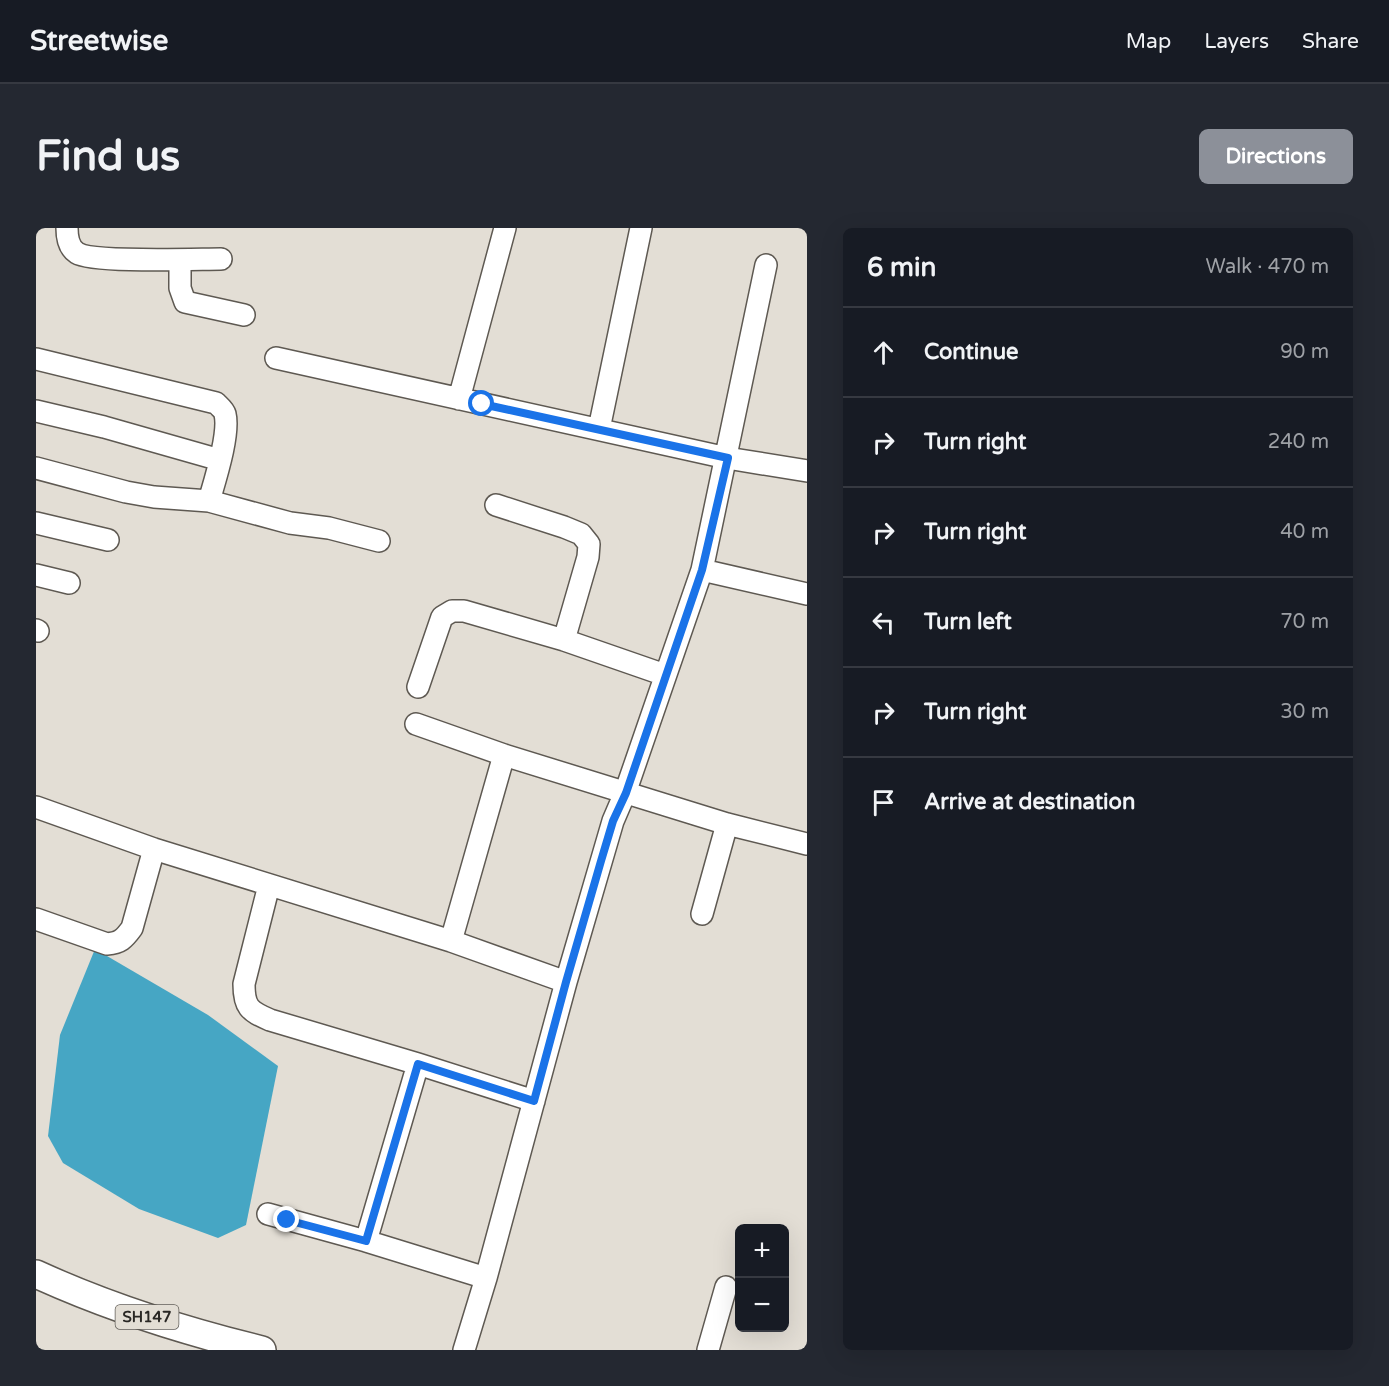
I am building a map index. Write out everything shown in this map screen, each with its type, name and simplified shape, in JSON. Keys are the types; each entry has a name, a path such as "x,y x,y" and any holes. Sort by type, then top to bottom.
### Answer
{"main road":[{"name":"SH147","path":"36,1274 203,1343 262,1350"}],"street":[{"path":"67,228 72,247 78,253 94,258 221,259"},
{"path":"459,399 505,228"},
{"path":"599,429 641,228"},
{"path":"180,260 180,288 185,302 244,315"},
{"path":"464,1350 613,821 626,793 702,570 728,458 766,265"},
{"path":"276,358 728,458 807,471"},
{"path":"36,359 216,403 225,412 226,424 220,460 209,501"},
{"path":"36,411 104,427 220,460"},
{"path":"36,468 126,492 154,497 209,501 290,523 329,528 379,540"},
{"path":"496,505 581,534 589,544 588,557 564,640"},
{"path":"36,523 108,540"},
{"path":"702,570 807,594"},
{"path":"36,574 69,583"},
{"path":"418,687 442,618 452,611 464,610 564,640 665,675"},
{"path":"416,724 727,824 807,844"},
{"path":"451,941 504,754"},
{"path":"36,807 154,849 451,941 566,982"},
{"path":"702,914 727,824"},
{"path":"36,920 107,944 118,943 125,939 132,928 154,849"},
{"path":"269,885 244,984 244,1001 254,1013 270,1020 534,1101"},
{"path":"366,1241 418,1064"},
{"path":"268,1214 486,1278"},
{"path":"708,1350 726,1287"}],"water":[{"path":"95,949 208,1015 278,1066 246,1225 218,1238 139,1209 63,1163 48,1136 60,1035"}],"route":[{"path":"287,1220 366,1241 418,1064 534,1101 613,821 626,793 702,570 728,458 482,404"}]}
